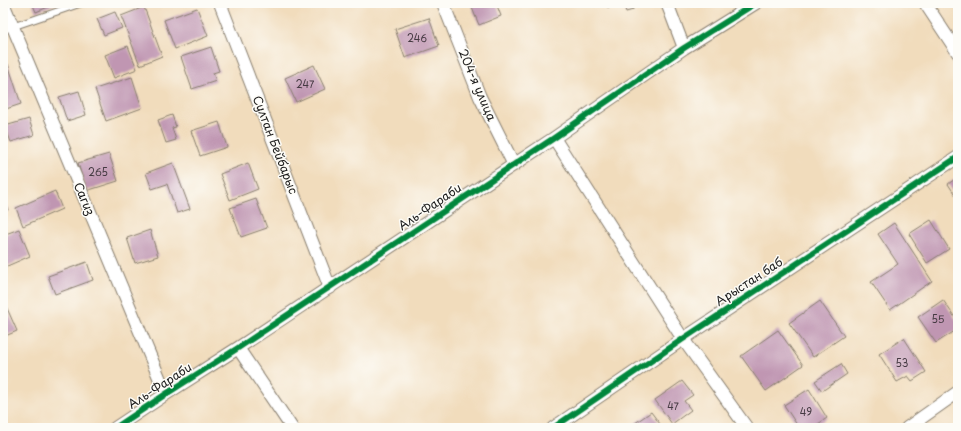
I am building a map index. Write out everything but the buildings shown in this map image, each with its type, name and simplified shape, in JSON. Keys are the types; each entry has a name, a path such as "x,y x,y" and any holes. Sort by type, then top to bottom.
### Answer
{"street":[{"name":"Сагиз","path":"3,3 7,28 166,394"},
{"name":"Султан Бейбарыс","path":"220,3 330,288"},
{"name":"204-я улица","path":"443,3 480,97 514,165"},
{"path":"667,3 684,48"},
{"name":"Аль-Фараби","path":"115,428 330,288 554,138 684,48 756,3"},
{"path":"925,3 958,53"},
{"path":"554,138 683,339 747,428"},
{"name":"Арыстан баб","path":"553,428 683,339 958,157"},
{"path":"238,348 292,428"},
{"path":"906,428 958,392"}],"lane":[{"path":"7,28 82,3"}],"cycle path":[{"path":"115,428 554,138 684,48 756,3"},
{"path":"553,428 683,339 958,157"}]}
